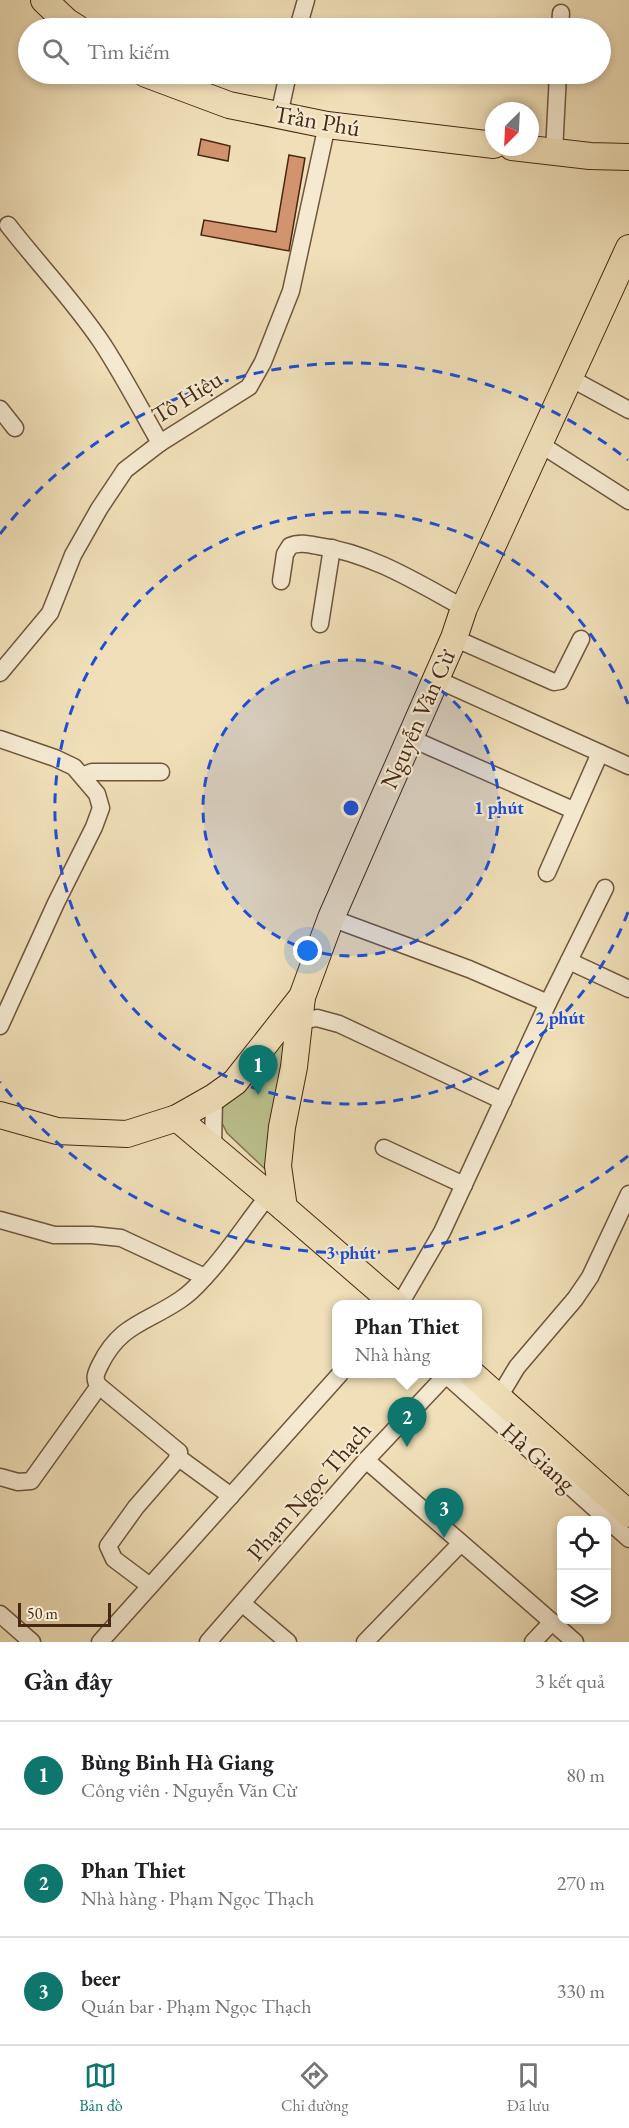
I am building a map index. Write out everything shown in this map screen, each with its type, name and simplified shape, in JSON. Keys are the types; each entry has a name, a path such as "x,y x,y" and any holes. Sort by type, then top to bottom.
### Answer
{"highway":[{"path":"44,0 63,18"},
{"name":"Trần Phú","path":"173,84 229,105 327,125 485,144"},
{"path":"539,150 617,157 629,177"},
{"name":"Nguyễn Văn Cừ","path":"0,1115 57,1131 128,1134 177,1118 235,1082 301,1009 331,918 454,638 464,608 629,248"},
{"path":"277,1201 282,1127 294,1067 301,1009"},
{"path":"177,1118 277,1201 389,1300"},
{"name":"Hà Giang","path":"477,1378 627,1508"}],"street":[{"path":"301,18 306,0"},
{"path":"279,115 286,84"},
{"path":"554,152 557,84"},
{"name":"Tô Hiệu","path":"0,673 50,614 73,555 125,470 160,443 249,387 263,362 291,291 327,125"},
{"path":"8,225 35,260 76,306 103,344 160,443"},
{"path":"570,378 629,410"},
{"path":"0,409 15,428"},
{"path":"540,444 629,501"},
{"path":"281,581 285,554 290,546 303,544 332,548 392,569 464,608"},
{"path":"320,624 332,548"},
{"path":"454,638 554,682 560,681 581,639"},
{"path":"436,679 629,766"},
{"path":"410,738 573,810"},
{"path":"0,739 66,762 82,776 100,801 100,813 0,1026"},
{"path":"547,873 600,753"},
{"path":"82,776 93,772 161,772"},
{"path":"403,1300 442,1232 548,1003 605,888"},
{"path":"331,918 460,966 548,1003"},
{"path":"569,961 629,989"},
{"path":"301,1009 317,1018 339,1024 502,1101"},
{"path":"213,1147 214,1097"},
{"path":"384,1148 464,1185"},
{"path":"499,1397 518,1367 585,1284 629,1194"},
{"path":"150,1586 114,1559 108,1545 136,1507 179,1458 178,1448 99,1386 96,1372 116,1340 134,1324 182,1299 206,1277 277,1201"},
{"path":"0,1220 54,1235 121,1238 206,1277"},
{"path":"100,1642 336,1378"},
{"name":"Phạm Ngọc Thạch","path":"208,1642 366,1460 443,1378"},
{"name":"Hà Giang","path":"451,1378 629,1539"},
{"path":"0,1477 18,1482 31,1481 99,1386"},
{"path":"179,1458 231,1496"},
{"path":"366,1460 575,1642"},
{"path":"365,1642 461,1543"},
{"path":"243,1604 288,1642"},
{"path":"0,1614 32,1642"},
{"path":"533,1642 552,1622"}],"green space":[{"path":"288,1029 268,1168 265,1169 227,1133 221,1121 222,1103"}],"building":[{"path":"201,139 230,146 228,161 198,155"},
{"path":"289,155 305,158 289,251 201,235 204,220 276,232"}],"place":[{"name":"Bùng Binh Hà Giang","path":"258,1095"},
{"name":"Phan Thiet","path":"407,1447"},
{"name":"beer","path":"444,1538"}]}
